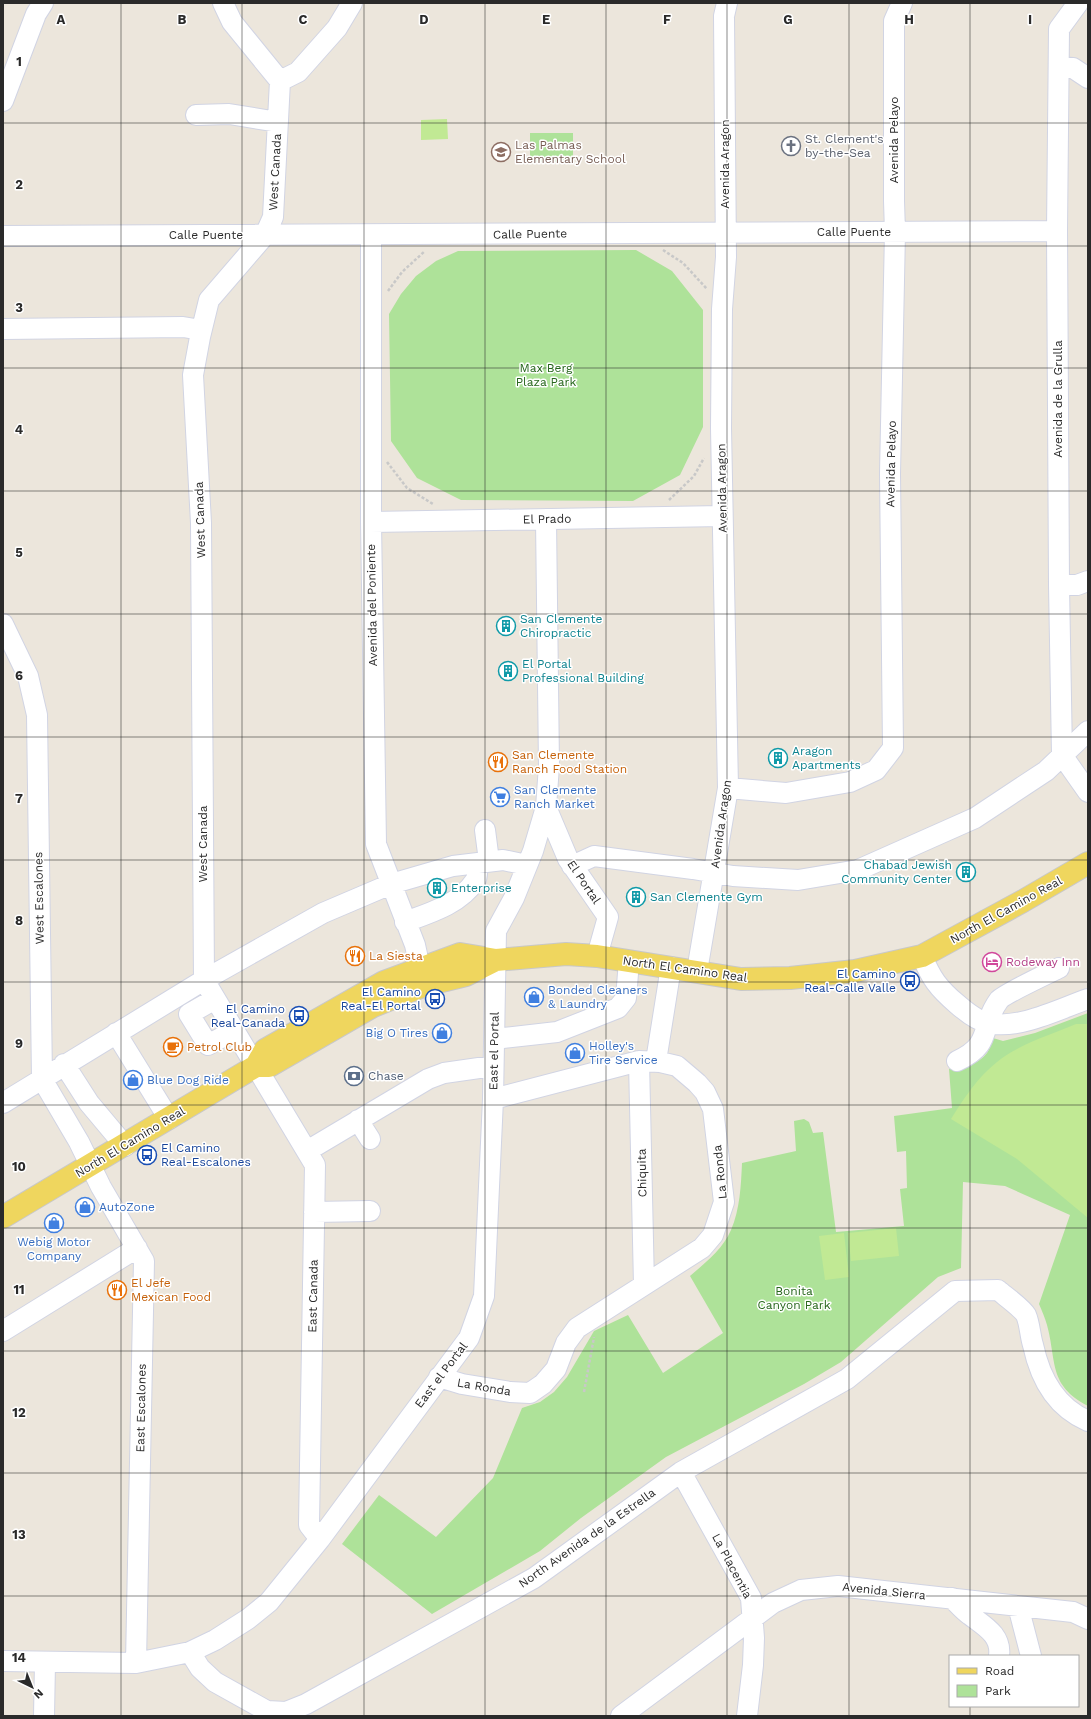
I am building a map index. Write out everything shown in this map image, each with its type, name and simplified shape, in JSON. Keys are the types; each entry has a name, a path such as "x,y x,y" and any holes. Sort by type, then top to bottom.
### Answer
{"main road":[{"name":"North El Camino Real","path":"3,1218 256,1066 265,1050 384,982 460,954 496,960 566,954 597,956 741,979 790,978 854,971 922,956 1023,902 1088,862"},
{"name":"North El Camino Real","path":"256,1066 269,1066 372,1006 425,986 466,975 496,960"}],"street":[{"path":"3,101 36,14 44,3"},
{"path":"223,3 232,22 280,81 298,72 337,28 352,3"},
{"name":"Avenida Aragon","path":"697,971 728,788 722,516 722,308 725,232 724,16 727,3"},
{"name":"Avenida Pelayo","path":"728,788 786,793 850,782 876,770 893,748 890,474 895,232 894,21 902,3"},
{"name":"Avenida de la Grulla","path":"1062,755 1059,585 1057,230 1059,30 1078,3"},
{"path":"1059,67 1073,68 1088,78"},
{"name":"West Canada","path":"256,1066 204,980 201,522 193,375 209,300 266,234 272,217 280,81"},
{"path":"196,114 229,114 278,122"},
{"name":"Calle Puente","path":"3,236 1057,230"},
{"name":"Avenida del Poniente","path":"371,235 371,522 376,844 406,922 420,968"},
{"path":"3,329 183,327 202,330"},
{"name":"El Prado","path":"371,522 722,516"},
{"path":"546,519 549,766 546,807"},
{"path":"1059,585 1077,585 1088,581"},
{"name":"West Escalones","path":"3,624 28,676 37,715 42,1079"},
{"path":"572,866 594,856 733,876 798,880 858,870 975,818 1032,782 1046,771 1088,730"},
{"path":"1062,755 1088,792"},
{"name":"East el Portal","path":"190,1652 215,1640 248,1619 269,1602 320,1539 469,1338 484,1296 493,1099 496,931 514,898 527,865 546,807"},
{"name":"El Portal","path":"546,807 572,866 608,917 597,956"},
{"path":"406,922 436,910 463,894 476,880 483,862 486,830"},
{"path":"3,1103 64,1064 204,980 323,913 391,884 454,866 503,860 527,865"},
{"path":"922,956 930,977 950,998 966,1012 987,1023 1020,1023 1051,1004 1088,999"},
{"path":"494,1039 557,1032 618,1008 626,998 629,961"},
{"name":"Chiquita","path":"644,1285 647,1061 670,968"},
{"path":"958,1061 972,1054 982,1045 987,1023 1000,999 1059,968"},
{"path":"215,999 189,1014 208,1045 235,1030"},
{"path":"116,1033 169,1119"},
{"name":"La Ronda","path":"439,1377 462,1384 510,1392 530,1393 543,1384 556,1369 566,1343 577,1328 702,1248 713,1235 724,1202 713,1109 697,1083 677,1066 647,1061 493,1099"},
{"path":"64,1064 94,1110 125,1146"},
{"name":"East Canada","path":"256,1066 315,1165 309,1525 320,1539"},
{"path":"307,1151 428,1079 444,1073 493,1066"},
{"path":"42,1079 70,1125 91,1166"},
{"path":"70,1125 94,1110"},
{"path":"358,1120 370,1139"},
{"name":"East Escalones","path":"91,1166 101,1187 144,1261 136,1663"},
{"path":"314,1212 370,1211"},
{"path":"3,1331 137,1248"},
{"name":"North Avenida de la Estrella","path":"190,1652 200,1668 215,1682 266,1711 286,1712 306,1704 534,1578 681,1472 847,1379 955,1291 998,1290 1025,1314 1037,1366 1044,1380 1063,1407 1077,1417 1088,1421"},
{"name":"La Placentia","path":"681,1472 751,1598 753,1619 753,1665 747,1716"},
{"name":"Avenida Sierra","path":"621,1716 773,1604 801,1590 838,1586 1073,1612 1088,1619"},
{"path":"952,1598 964,1611 993,1633 998,1642 999,1655"},
{"path":"1018,1606 1031,1655"},
{"path":"3,1661 45,1663 136,1663 190,1652"},
{"path":"44,1716 45,1663"}],"path":[{"path":"641,232 683,263 722,308"},
{"path":"386,294 402,272 427,249"},
{"path":"372,437 388,462 408,488 436,506"},
{"path":"664,502 671,499 694,476 708,451"},
{"path":"584,1392 595,1328 589,1319"}],"green space":[{"path":"447,119 448,139 421,140 421,120"},
{"path":"530,133 573,133 573,162 530,162"},
{"name":"Max Berg Plaza Park","path":"636,250 672,271 703,310 703,427 680,475 633,501 461,500 417,478 391,441 389,314 401,294 416,276 436,261 458,251"},
{"name":"Bonita Canyon Park","path":"1088,1013 1088,1406 1066,1390 1060,1381 1056,1372 1047,1325 1039,1304 1070,1215 1005,1186 963,1182 961,1268 938,1277 841,1362 804,1384 666,1457 581,1518 540,1551 432,1614 342,1544 379,1495 436,1537 493,1478 522,1408 540,1402 554,1392 567,1377 594,1331 628,1315 663,1373 723,1333 690,1276 707,1261 728,1237 734,1222 738,1205 742,1163 796,1151 794,1121 804,1119 809,1122 813,1133 823,1132 836,1232 904,1226 900,1189 907,1188 906,1151 897,1152 894,1116 952,1108 949,1069 960,1068 980,1060 988,1051 993,1038 1003,1041 1035,1033"},
{"path":"1076,1024 1088,1024 1088,1218 1017,1159 951,1119 978,1081 997,1062 1025,1045"},
{"path":"896,1228 899,1256 851,1261 848,1233"},
{"path":"844,1233 849,1277 825,1280 819,1236"}],"place":[{"name":"St. Clement's by-the-Sea","path":"791,146"},
{"name":"Las Palmas Elementary School","path":"501,152"},
{"name":"San Clemente Chiropractic","path":"506,626"},
{"name":"El Portal Professional Building","path":"508,671"},
{"name":"Aragon Apartments","path":"778,758"},
{"name":"San Clemente Ranch Food Station","path":"498,762"},
{"name":"San Clemente Ranch Market","path":"500,797"},
{"name":"Chabad Jewish Community Center","path":"966,872"},
{"name":"Enterprise","path":"437,888"},
{"name":"San Clemente Gym","path":"636,897"},
{"name":"La Siesta","path":"355,956"},
{"name":"Rodeway Inn","path":"992,962"},
{"name":"El Camino Real-Calle Valle","path":"910,981"},
{"name":"Bonded Cleaners & Laundry","path":"534,997"},
{"name":"El Camino Real-El Portal","path":"435,999"},
{"name":"El Camino Real-Canada","path":"299,1016"},
{"name":"Big O Tires","path":"442,1033"},
{"name":"Petrol Club","path":"173,1047"},
{"name":"Holley's Tire Service","path":"575,1053"},
{"name":"Chase","path":"354,1076"},
{"name":"Blue Dog Ride","path":"133,1080"},
{"name":"El Camino Real-Escalones","path":"147,1155"},
{"name":"AutoZone","path":"85,1207"},
{"name":"Webig Motor Company","path":"54,1223"},
{"name":"El Jefe Mexican Food","path":"117,1290"}]}
